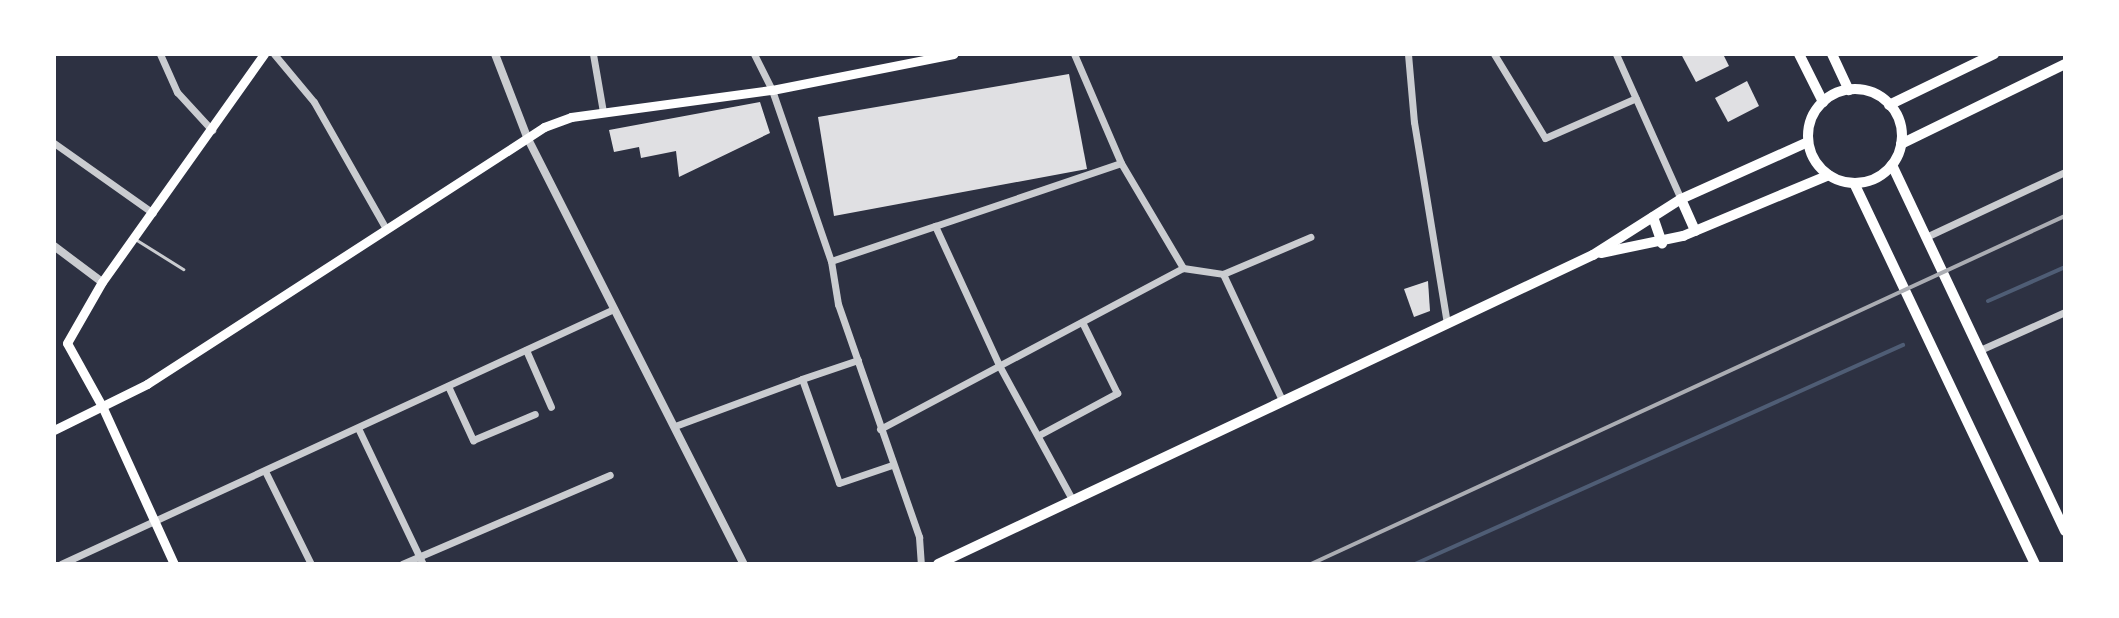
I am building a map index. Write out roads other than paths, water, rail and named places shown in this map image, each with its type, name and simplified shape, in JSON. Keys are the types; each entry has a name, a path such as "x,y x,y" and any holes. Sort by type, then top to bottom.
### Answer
{"main road":[{"path":"174,564 152,524 103,408 67,343 102,282 154,214 264,54"},
{"path":"54,430 103,408 527,137 571,117 772,90 953,54"},
{"path":"1799,54 1823,102"},
{"path":"1832,54 1849,90"},
{"path":"1889,105 1994,54"},
{"path":"1901,144 2065,64"},
{"path":"1849,90 1871,93 1889,105 1899,121 1901,144 1892,165 1875,178 1854,183 1829,175 1814,160 1808,142 1811,118 1823,102 1849,90"},
{"path":"938,564 1593,255 1681,199 1808,142"},
{"path":"1892,165 2065,531"},
{"path":"1593,255 1662,243 1829,175"},
{"path":"1854,183 2035,564"},
{"path":"1681,199 1695,231"},
{"path":"1653,217 1662,243"}],"street":[{"path":"160,54 177,92 212,130"},
{"path":"274,54 314,102 386,229"},
{"path":"495,54 527,137 744,564"},
{"path":"593,54 603,112"},
{"path":"754,54 772,90 831,261 838,304 919,537 921,564"},
{"path":"1074,54 1121,163 1183,268"},
{"path":"1410,54 1447,323"},
{"path":"1494,54 1545,138 1636,98"},
{"path":"1616,54 1681,199"},
{"path":"54,143 154,214"},
{"path":"831,261 1121,163"},
{"path":"1926,237 2065,172"},
{"path":"935,226 999,365 1073,501"},
{"path":"880,429 1183,268 1223,274 1310,237"},
{"path":"54,246 102,282"},
{"path":"1223,274 1283,402"},
{"path":"61,564 614,309"},
{"path":"1980,350 2065,312"},
{"path":"1039,435 1117,393 1082,322"},
{"path":"526,350 551,407"},
{"path":"675,426 858,360"},
{"path":"802,379 839,483 892,465"},
{"path":"448,386 473,440 535,414"},
{"path":"358,428 422,560"},
{"path":"265,471 311,564"},
{"path":"402,564 422,560 610,475"}],"lane":[{"path":"135,239 183,269"}],"waterway":[{"path":"1988,301 2065,267"},
{"path":"1415,564 1903,345"}],"railway":[{"path":"1311,564 2065,216"}]}
